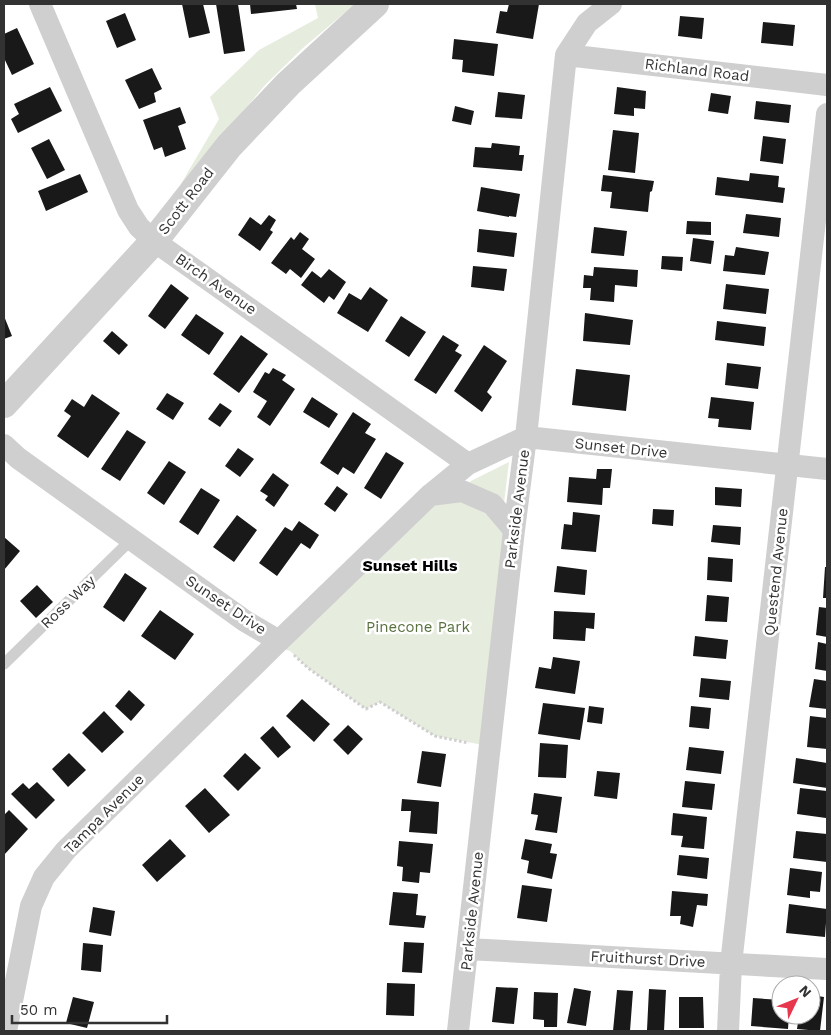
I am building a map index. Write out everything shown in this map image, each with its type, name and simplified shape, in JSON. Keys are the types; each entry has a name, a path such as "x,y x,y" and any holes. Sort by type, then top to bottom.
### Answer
{"street":[{"name":"Birch Avenue","path":"40,4 128,210 139,227 154,241 468,464"},
{"name":"Scott Road","path":"4,404 154,241 229,146 288,84 375,4"},
{"name":"Parkside Avenue","path":"458,1031 526,438 566,55 587,22 611,4"},
{"name":"Richland Road","path":"566,55 827,85"},
{"name":"Questend Avenue","path":"728,1031 732,964 827,114"},
{"name":"Sunset Drive","path":"4,446 245,621 287,648 430,495 468,464 526,438 827,469"},
{"path":"430,495 462,491 492,504 514,530"},
{"name":"Tampa Avenue","path":"6,1031 31,906 44,877 66,850 287,648"},
{"name":"Fruithurst Drive","path":"468,949 827,969"}],"lane":[{"name":"Ross Way","path":"4,664 132,539"}],"path":[{"path":"287,648 308,668 366,709 380,702 435,736 474,744"}],"green space":[{"path":"315,4 355,4 303,48 266,84 178,189 219,119 210,97 259,50 318,18"},
{"path":"509,462 504,503 469,482"},
{"name":"Pinecone Park","path":"462,491 514,530 489,746 435,736 380,702 366,709 308,668 290,651 274,646 430,495"}],"building":[{"path":"182,4 203,4 210,33 189,38"},
{"path":"216,4 238,4 245,51 224,54"},
{"path":"250,4 296,4 297,9 251,14"},
{"path":"509,4 539,4 533,39 496,33 500,11 507,12"},
{"path":"125,13 136,40 117,48 106,21"},
{"path":"680,16 704,18 702,39 678,36"},
{"path":"763,22 795,25 793,46 761,43"},
{"path":"17,28 34,64 12,75 4,58 4,34"},
{"path":"454,39 498,44 494,76 462,72 463,60 452,59"},
{"path":"152,68 162,89 154,93 156,102 139,109 125,80"},
{"path":"50,87 62,111 18,133 11,119 19,114 14,104"},
{"path":"617,87 646,91 645,109 634,108 634,116 614,114"},
{"path":"498,92 525,95 522,119 495,117"},
{"path":"711,93 731,96 728,114 708,111"},
{"path":"756,101 791,105 789,123 754,119"},
{"path":"455,106 474,111 471,125 452,121"},
{"path":"180,107 186,123 178,126 186,149 165,157 162,147 154,150 143,120"},
{"path":"613,130 639,133 635,173 608,170"},
{"path":"763,136 786,139 783,164 760,161"},
{"path":"49,139 65,170 47,179 31,148"},
{"path":"492,143 520,146 519,155 524,155 522,171 473,167 475,147 491,148"},
{"path":"750,173 779,176 778,187 785,188 783,203 715,195 717,177 749,181"},
{"path":"80,174 88,192 46,211 38,191"},
{"path":"603,175 654,181 652,191 650,192 648,212 610,208 612,192 601,191"},
{"path":"481,187 520,194 516,217 477,211"},
{"path":"746,214 781,218 779,237 743,233"},
{"path":"269,215 276,220 270,230 273,232 260,251 238,235 250,217 261,225"},
{"path":"687,221 711,222 711,235 686,234"},
{"path":"594,227 627,231 624,256 591,253"},
{"path":"479,229 517,233 514,257 477,252"},
{"path":"300,232 309,239 302,249 315,259 301,278 290,269 286,274 271,263 291,237 294,240"},
{"path":"693,238 714,241 711,264 690,261"},
{"path":"736,247 769,252 765,275 723,271 725,255 734,256"},
{"path":"662,256 683,257 682,271 661,269"},
{"path":"473,266 507,269 504,291 471,287"},
{"path":"594,267 638,270 637,287 615,285 614,302 590,300 591,288 583,288 584,275 593,276"},
{"path":"329,269 346,282 334,300 329,296 324,303 301,285 312,271 321,278"},
{"path":"171,284 189,298 165,329 148,316"},
{"path":"726,284 769,289 766,314 723,309"},
{"path":"370,287 388,300 368,332 337,313 349,293 361,300"},
{"path":"585,313 633,320 630,345 583,341"},
{"path":"196,314 224,333 209,355 181,335"},
{"path":"4,316 12,336 4,339"},
{"path":"401,316 426,332 409,357 385,341"},
{"path":"717,321 766,327 764,346 715,340"},
{"path":"112,331 128,345 119,355 103,341"},
{"path":"241,335 268,354 239,393 213,374"},
{"path":"443,335 459,345 455,351 462,355 436,394 414,380"},
{"path":"484,345 507,361 487,392 492,397 482,412 454,391"},
{"path":"727,363 761,367 758,389 725,385"},
{"path":"273,368 286,375 282,380 295,389 270,426 257,417 267,401 253,392 265,372 269,374"},
{"path":"576,369 630,375 626,411 572,405"},
{"path":"167,393 184,403 173,420 156,409"},
{"path":"92,394 120,413 88,458 57,436 71,416 64,411 72,399 84,407"},
{"path":"312,397 338,414 329,428 303,412"},
{"path":"711,397 754,402 751,430 718,427 719,419 708,418"},
{"path":"220,403 232,411 220,427 208,419"},
{"path":"353,412 371,424 365,433 376,439 354,474 343,467 338,475 320,463"},
{"path":"127,430 146,442 120,481 101,469"},
{"path":"238,448 254,459 240,477 225,466"},
{"path":"386,452 404,463 381,499 364,488"},
{"path":"169,461 186,472 164,505 147,493"},
{"path":"597,469 612,469 610,488 603,488 602,505 567,502 569,477 596,479"},
{"path":"273,473 289,485 274,507 265,500 268,496 260,491"},
{"path":"337,486 348,494 335,512 324,504"},
{"path":"715,487 742,489 741,507 715,505"},
{"path":"201,488 220,500 198,535 179,522"},
{"path":"653,509 674,510 673,526 652,524"},
{"path":"573,512 600,515 596,552 561,549 564,524 572,525"},
{"path":"237,515 257,530 234,562 213,547"},
{"path":"299,521 319,535 310,549 301,543 277,576 259,563 285,527 292,531"},
{"path":"713,525 741,527 740,545 711,542"},
{"path":"4,537 20,551 4,570"},
{"path":"708,557 733,559 732,582 707,580"},
{"path":"557,566 587,570 585,595 554,592"},
{"path":"825,567 827,567 827,598 823,598"},
{"path":"125,573 147,588 124,622 103,607"},
{"path":"37,585 53,602 36,618 20,601"},
{"path":"707,595 729,597 727,622 705,621"},
{"path":"819,607 827,608 827,637 816,635"},
{"path":"160,610 194,634 175,660 141,636"},
{"path":"554,611 595,613 594,629 586,628 585,641 553,639"},
{"path":"695,636 728,640 726,659 693,656"},
{"path":"818,642 827,644 827,671 815,669"},
{"path":"553,657 580,661 575,694 535,688 539,667 551,669"},
{"path":"701,678 731,681 729,700 699,697"},
{"path":"814,679 827,681 827,709 809,707"},
{"path":"129,690 145,705 131,721 115,706"},
{"path":"302,699 330,724 314,742 286,716"},
{"path":"543,703 585,708 580,740 538,734"},
{"path":"589,706 604,708 602,724 587,722"},
{"path":"691,706 711,708 709,729 689,727"},
{"path":"104,711 124,732 102,753 82,733"},
{"path":"810,716 827,718 827,749 807,747"},
{"path":"348,725 363,739 348,755 333,740"},
{"path":"273,726 291,747 278,758 260,738"},
{"path":"540,743 568,745 566,778 538,777"},
{"path":"689,747 724,751 721,774 686,770"},
{"path":"422,751 446,754 441,787 417,783"},
{"path":"69,753 86,770 68,787 52,769"},
{"path":"245,753 261,768 238,791 223,776"},
{"path":"796,758 827,763 827,788 793,783"},
{"path":"597,771 620,773 617,799 594,796"},
{"path":"685,781 715,784 712,810 682,807"},
{"path":"37,782 55,800 36,819 11,794 23,783 29,789"},
{"path":"205,788 230,815 209,833 185,806"},
{"path":"800,788 827,791 826,818 797,814"},
{"path":"534,793 562,797 557,833 535,830 538,815 531,814"},
{"path":"402,799 439,802 437,834 409,832 411,811 401,811"},
{"path":"9,810 28,829 4,855 4,815"},
{"path":"673,813 707,817 704,849 681,847 683,836 671,835"},
{"path":"796,831 827,834 827,862 793,858"},
{"path":"170,839 186,856 157,882 142,865"},
{"path":"525,839 552,844 550,853 557,854 552,879 527,873 529,861 521,859"},
{"path":"399,841 433,844 430,873 420,872 419,883 402,881 403,867 397,866"},
{"path":"679,855 709,858 707,879 677,875"},
{"path":"790,868 822,872 820,892 810,891 810,898 787,895"},
{"path":"522,885 552,889 547,922 517,918"},
{"path":"672,891 708,894 707,906 697,905 693,927 680,924 681,916 670,916"},
{"path":"393,892 418,894 416,915 426,916 424,928 389,925"},
{"path":"789,904 827,909 825,937 786,933"},
{"path":"93,907 115,911 111,936 89,932"},
{"path":"404,942 424,943 422,973 402,972"},
{"path":"83,943 103,945 101,972 81,970"},
{"path":"387,983 415,984 414,1016 386,1015"},
{"path":"496,987 518,988 514,1024 492,1022"},
{"path":"574,988 591,991 586,1026 567,1023"},
{"path":"649,989 666,990 664,1031 647,1030"},
{"path":"617,990 633,991 630,1031 613,1031"},
{"path":"534,992 558,993 557,1027 544,1027 544,1020 533,1019"},
{"path":"73,997 94,1002 87,1028 66,1023"},
{"path":"679,997 703,997 704,1028 679,1028"},
{"path":"821,997 824,997 821,1022"},
{"path":"753,998 771,999 771,1025 788,1025 788,1029 751,1026"},
{"path":"798,1025 821,1025 820,1031 797,1029"}],"district":[{"name":"Sunset Hills","path":"410,565"}]}
